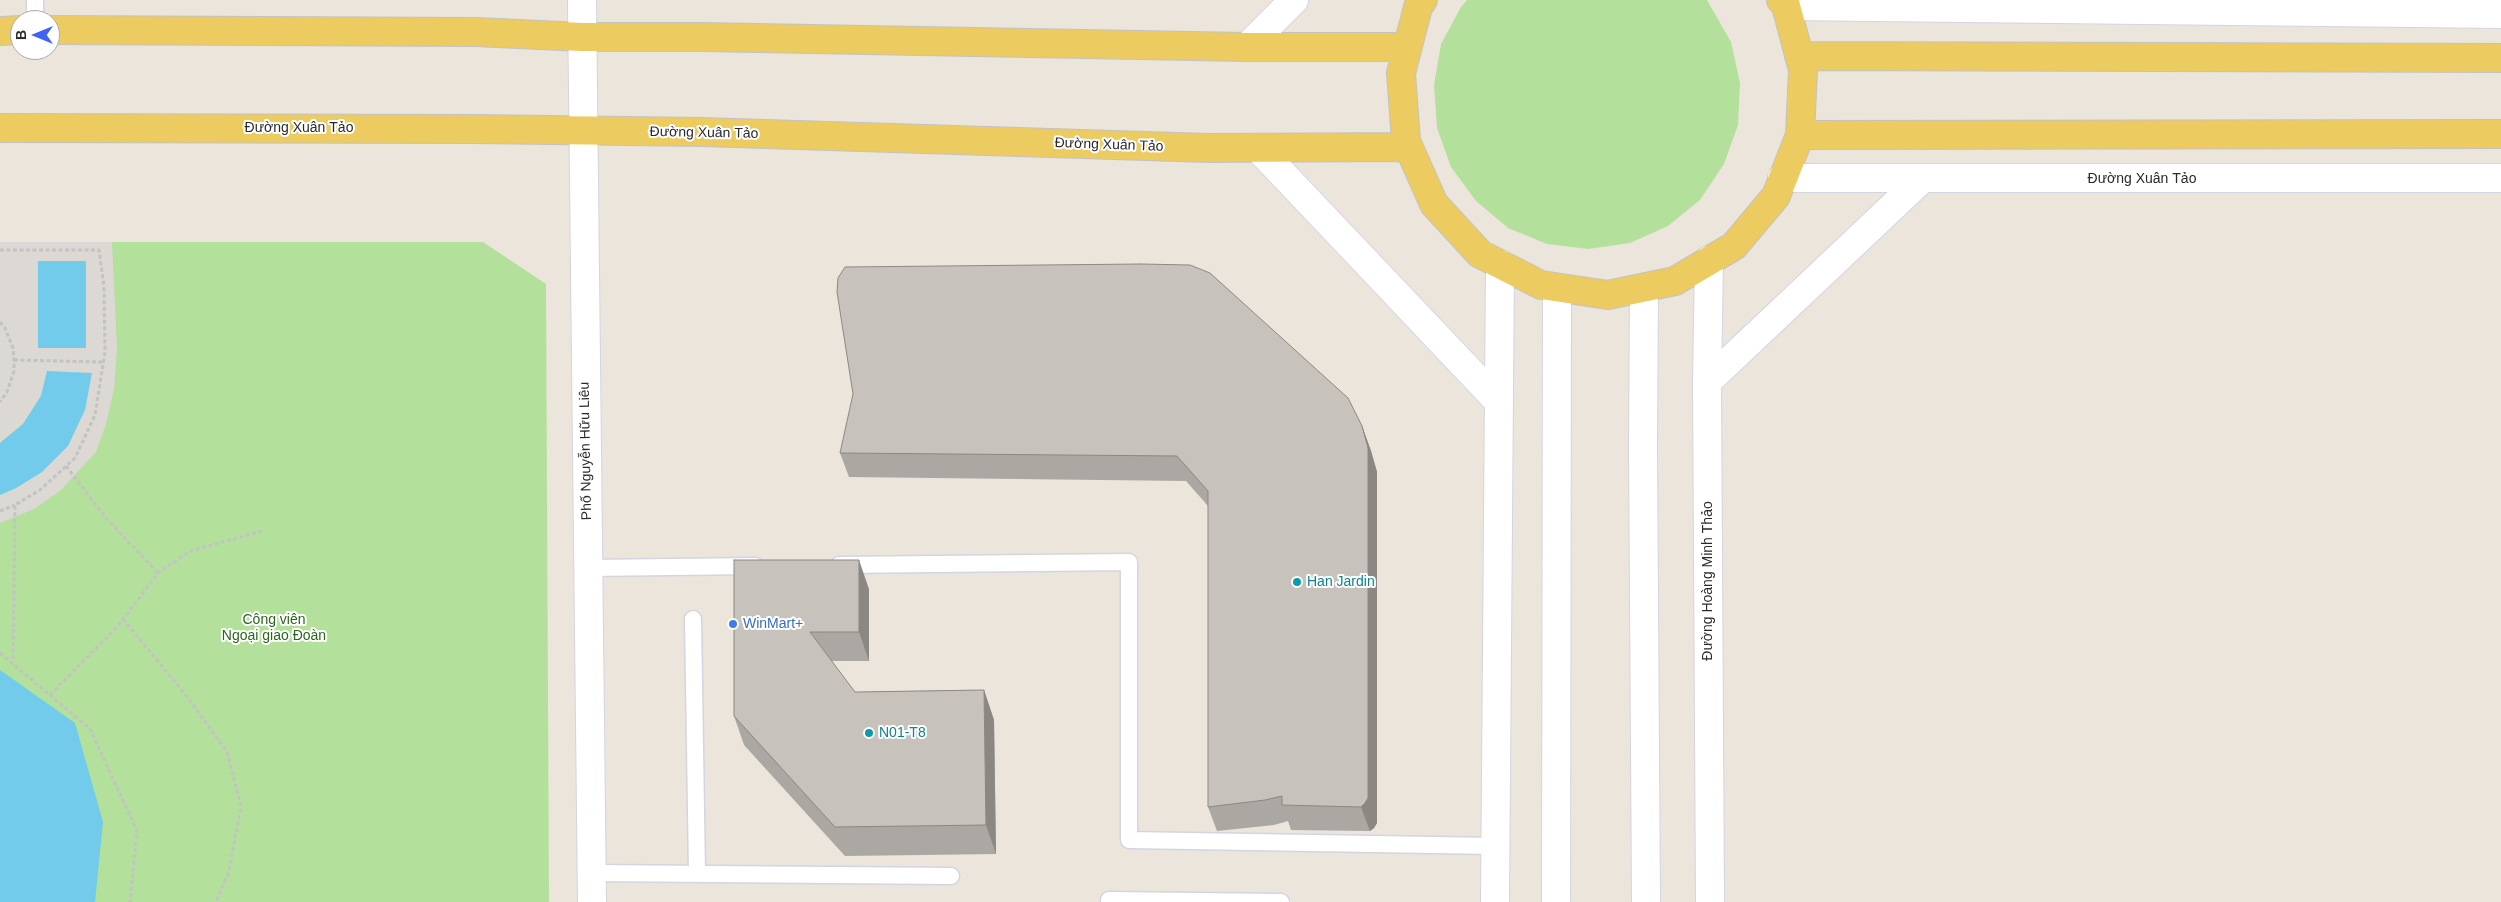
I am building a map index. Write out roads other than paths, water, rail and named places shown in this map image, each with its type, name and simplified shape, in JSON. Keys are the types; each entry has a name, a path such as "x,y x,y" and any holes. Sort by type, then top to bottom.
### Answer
{"main road":[{"name":"Phố Nguyễn Hữu Liêu","path":"582,0 592,902"},
{"path":"1246,47 1294,0"},
{"path":"1423,0 1418,7 1400,73 1406,141 1434,204 1480,254 1541,285 1608,295 1675,281 1734,246 1776,196 1800,135 1803,70 1783,3 2501,14"},
{"path":"60,30 476,32 582,37 712,37 1246,47 1407,47"},
{"path":"1799,56 2501,58"},
{"name":"Đường Xuân Tảo","path":"0,128 473,128 702,132 1258,148 1408,147"},
{"path":"1800,135 2501,134"},
{"path":"1258,148 1498,401"},
{"name":"Đường Xuân Tảo","path":"1782,178 2501,178"},
{"path":"1707,382 1923,178"},
{"name":"Đường Hoàng Minh Thảo","path":"1709,260 1707,382 1710,902"},
{"path":"1495,902 1500,264"},
{"path":"1556,902 1557,288"},
{"path":"1644,288 1642,447 1646,902"}],"lane":[{"path":"824,565 1129,562 1129,840 1495,846"},
{"path":"588,568 775,566"},
{"path":"693,619 697,874"},
{"path":"592,873 952,876"},
{"path":"1109,902 1109,900 1281,902"}],"water":[{"path":"38,261 86,261 86,348 38,348"},
{"path":"47,371 92,373 85,410 68,446 42,472 16,488 0,495 0,443 23,424 41,396"},
{"path":"0,670 75,723 103,822 95,902 0,902"}],"place":[{"name":"Han Jardin","path":"1297,582"},
{"name":"WinMart+","path":"733,624"},
{"name":"N01-T8","path":"869,733"}],"park label":[{"name":"Công viên Ngoại giao Đoàn","path":"274,628"}]}
